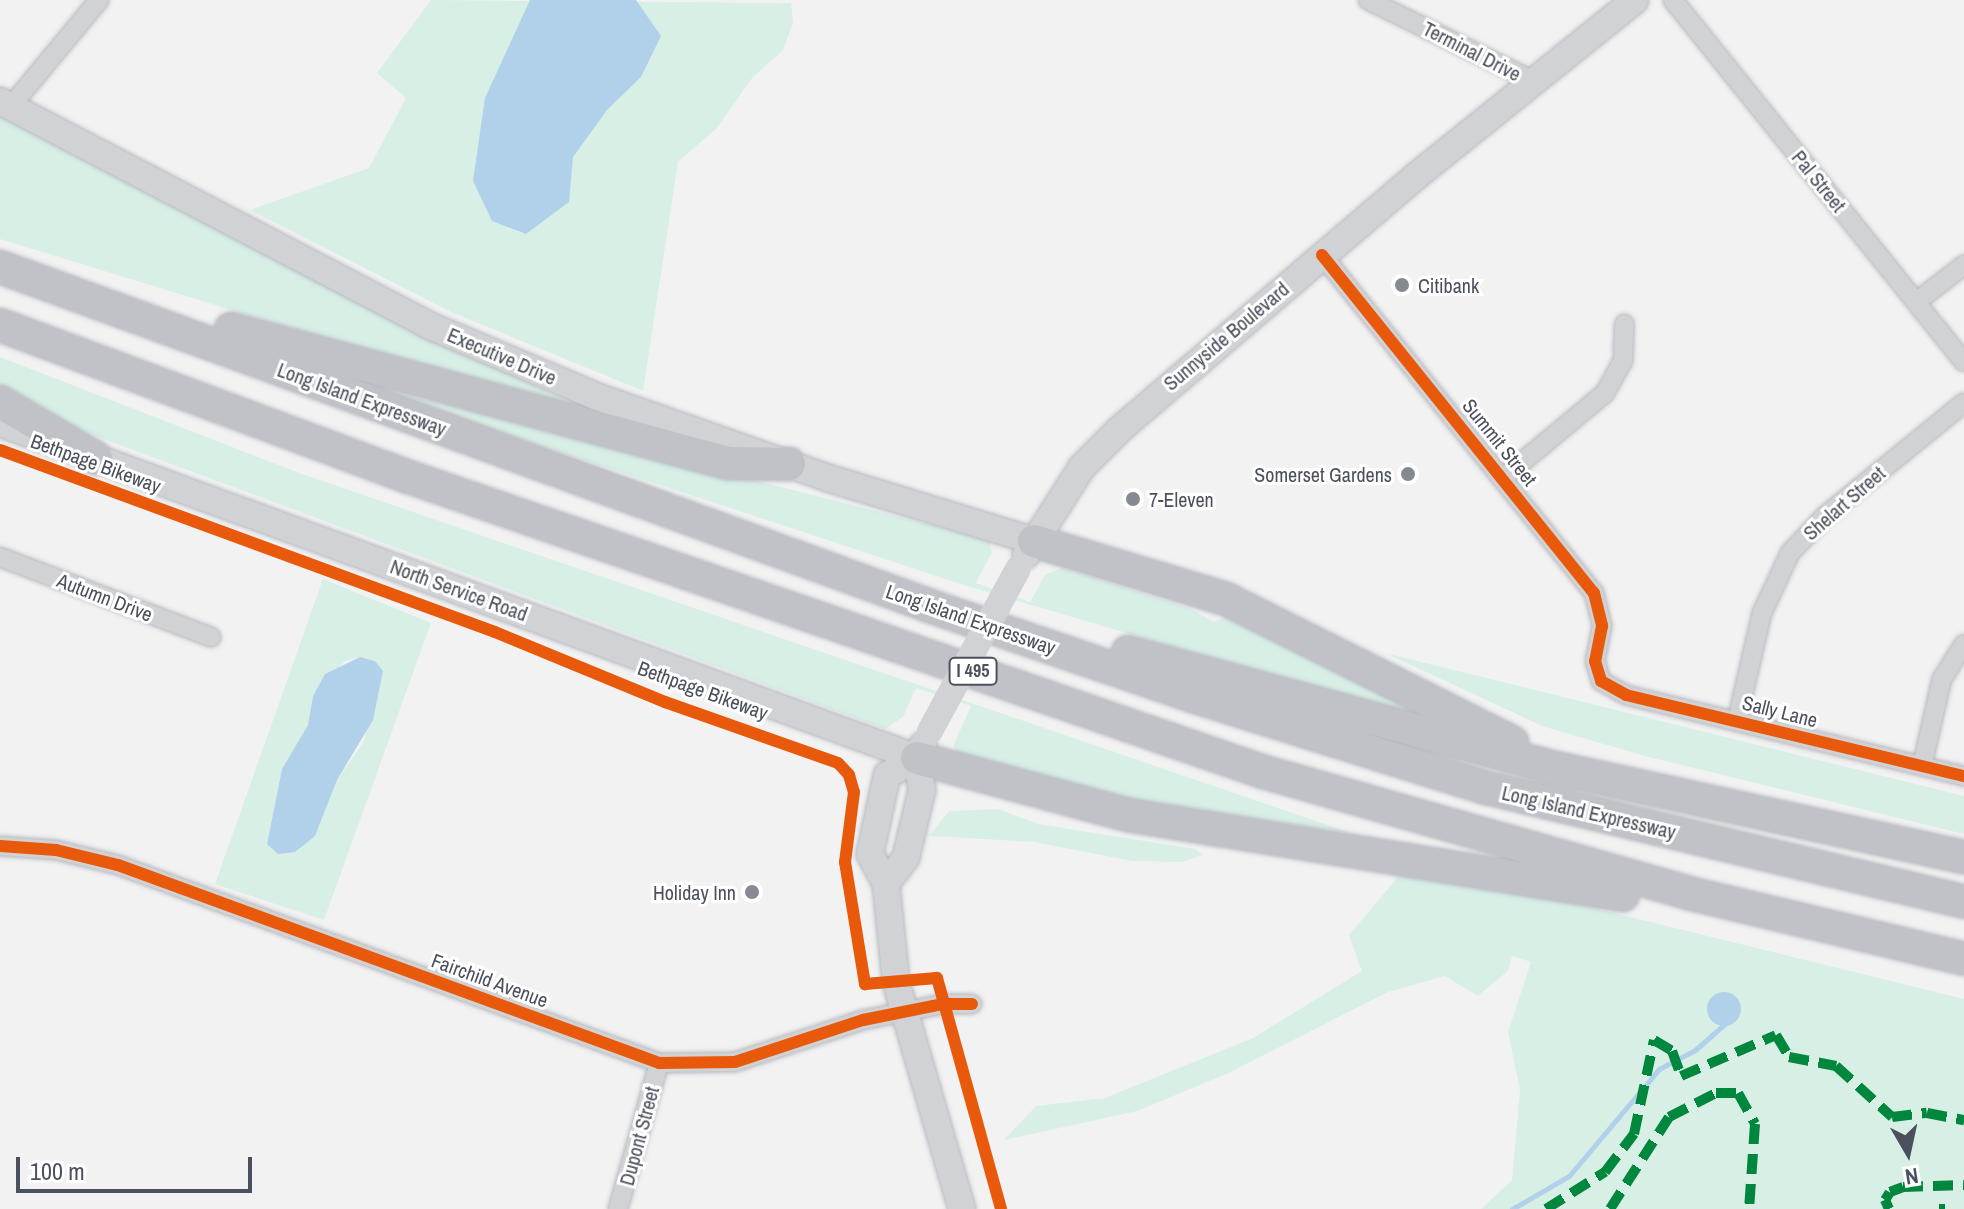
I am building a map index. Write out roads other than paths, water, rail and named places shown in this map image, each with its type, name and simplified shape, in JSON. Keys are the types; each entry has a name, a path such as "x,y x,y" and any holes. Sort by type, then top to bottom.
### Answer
{"highway":[{"path":"0,256 426,385 728,463 789,464"},
{"name":"Long Island Expressway","path":"0,267 1042,644 1483,787 1964,902"},
{"name":"I 495","path":"0,325 409,477 1264,772 1469,835 1964,959"},
{"path":"0,402 96,458"},
{"path":"1034,541 1226,599 1505,738 1551,767"},
{"path":"1042,644 1103,645 1551,767 1964,857"},
{"path":"924,744 1128,815 1888,941"}],"main road":[{"name":"Sunnyside Boulevard","path":"962,1209 904,1011 888,931 886,884 870,854 887,775 924,744 1018,569 1082,467 1119,430 1322,255 1635,0"},
{"name":"Executive Drive","path":"6,104 428,325 595,396 789,464 1034,541"},
{"name":"North Service Road","path":"0,423 924,744"},
{"path":"886,884 906,857 919,804 924,744"}],"street":[{"path":"6,104 99,0"},
{"name":"Terminal Drive","path":"1368,0 1533,81"},
{"name":"Pal Street","path":"1673,0 1964,362"},
{"name":"Summit Street","path":"1322,255 1594,593 1602,626 1596,672"},
{"path":"1916,302 1964,265"},
{"path":"1503,478 1605,393 1623,361 1624,324"},
{"name":"Shelart Street","path":"1737,721 1762,613 1790,553 1826,515 1964,403"},
{"name":"Autumn Drive","path":"0,557 211,637"},
{"path":"1922,766 1942,679 1964,644"},
{"name":"Sally Lane","path":"1596,672 1609,688 1626,695 1964,776"},
{"name":"Fairchild Avenue","path":"0,846 56,850 118,865 659,1063 735,1062 904,1011 972,1004"},
{"name":"Dupont Street","path":"618,1209 659,1063"}],"water":[{"path":"530,0 636,0 661,36 641,77 607,110 573,157 569,202 526,234 492,221 473,181 485,98"},
{"path":"360,657 375,661 383,671 373,720 337,780 315,836 295,852 278,854 267,844 282,769 308,725 313,696 325,674"},
{"path":"1724,992 1736,997 1741,1009 1736,1021 1724,1026 1712,1021 1707,1009 1712,997"}],"waterway":[{"path":"1512,1209 1569,1176 1659,1069 1695,1050 1727,1022"}],"place":[{"name":"Citibank","path":"1402,285"},
{"name":"Somerset Gardens","path":"1408,474"},
{"name":"7-Eleven","path":"1133,499"},
{"name":"Holiday Inn","path":"752,892"}]}
